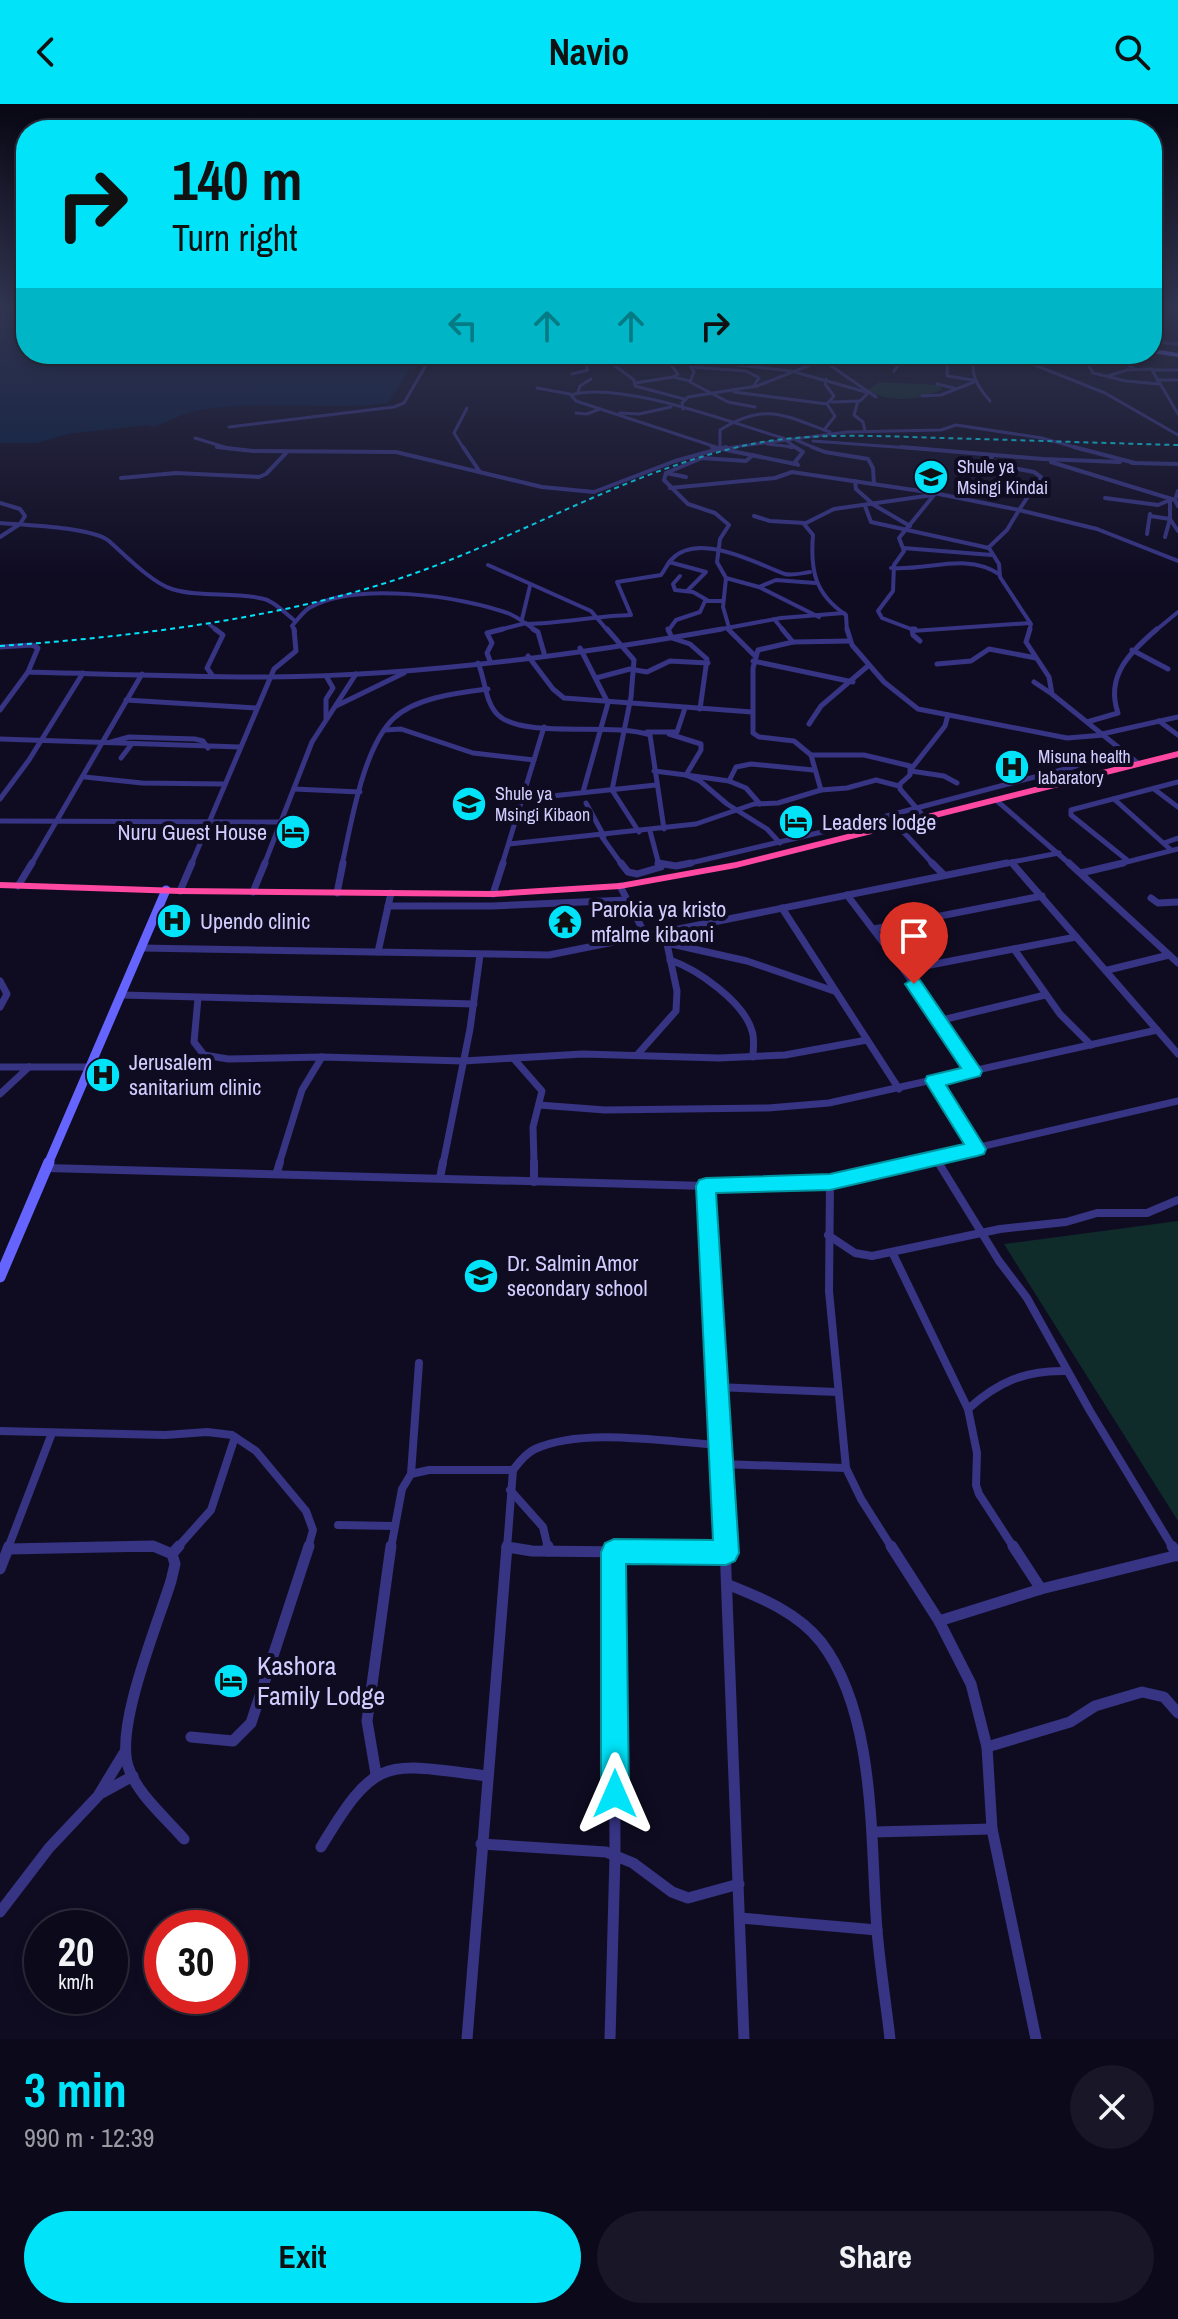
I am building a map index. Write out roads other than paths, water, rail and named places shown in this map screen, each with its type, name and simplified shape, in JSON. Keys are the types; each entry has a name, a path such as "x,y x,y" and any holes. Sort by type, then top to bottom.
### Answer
{"highway":[{"path":"0,885 180,891 493,894 620,886 736,865 1178,754"}],"street":[{"path":"229,427 394,407 404,403 408,395"},
{"path":"571,395 576,401 620,413 639,414 673,407"},
{"path":"626,395 788,440 803,452"},
{"path":"670,395 684,399 700,395"},
{"path":"719,395 728,402 755,407"},
{"path":"764,395 828,404 858,401"},
{"path":"828,404 833,395"},
{"path":"864,395 858,401 854,416 863,422 865,431"},
{"path":"872,395 876,397"},
{"path":"922,396 935,395"},
{"path":"985,395 990,401"},
{"path":"1109,395 1147,420 1178,435"},
{"path":"1167,395 1178,414"},
{"path":"683,409 684,399"},
{"path":"1171,402 1178,403"},
{"path":"670,488 775,478 792,472 813,438 824,431 835,416 828,404"},
{"path":"467,408 454,433 480,472"},
{"path":"576,413 587,414 603,408"},
{"path":"719,445 720,430 744,415 757,412 792,418 837,433"},
{"path":"620,413 630,421 710,446 813,438 993,456 1178,464"},
{"path":"729,451 837,433 935,431 962,425 1011,436 1042,438 1135,463"},
{"path":"195,438 223,448 287,452 396,452 542,487 594,492 719,445"},
{"path":"796,440 809,448"},
{"path":"766,444 868,459 873,468 874,484"},
{"path":"719,445 729,451 795,464"},
{"path":"700,453 710,446"},
{"path":"728,468 729,451"},
{"path":"121,478 176,473 259,477 266,474 287,452"},
{"path":"666,473 698,459 746,461 753,455"},
{"path":"988,548 1014,522 1041,477 1034,472 991,464 988,460 993,456"},
{"path":"1040,459 1175,502"},
{"path":"792,472 1019,510 1097,529 1178,561"},
{"path":"666,473 686,477"},
{"path":"666,473 664,480 688,504 712,511 729,525 720,539 717,562 726,578 723,601 728,629 754,658 853,682"},
{"path":"855,481 856,489 874,505 873,523 988,548 999,566 999,574"},
{"path":"1165,537 1178,491"},
{"path":"874,505 934,494"},
{"path":"934,494 899,538 904,553 895,558 891,568 893,591 878,613 882,618 911,629 1030,623"},
{"path":"1105,498 1152,504 1175,502"},
{"path":"0,503 23,511 25,516 20,524 0,537"},
{"path":"1147,534 1152,504"},
{"path":"874,505 875,512"},
{"path":"754,516 767,521 805,523 834,509 875,512 910,526"},
{"path":"1150,516 1170,519 1178,531"},
{"path":"0,523 62,528 107,539 119,553 137,563 152,579 172,589 267,599 294,620"},
{"path":"805,523 813,535 810,572 835,609 847,618 850,641 884,682 917,708 1067,738 1103,734 1178,717"},
{"path":"902,548 992,555"},
{"path":"490,661 487,653 492,643 487,633 525,620 570,623 595,616 631,615 617,582 661,575 669,562 684,553 743,554 777,566 788,575 810,572"},
{"path":"891,568 923,569 965,561 989,567 999,574 1030,623 1026,642 1049,677 1052,694"},
{"path":"669,562 706,572 687,591"},
{"path":"488,565 591,611 634,660 629,704 612,790 639,832"},
{"path":"680,576 673,587 677,591 687,591 707,600 723,601"},
{"path":"726,578 759,587 819,617"},
{"path":"759,587 776,580 815,583"},
{"path":"530,586 526,592 525,620 541,654 546,682 558,696 608,703 752,712"},
{"path":"180,891 256,708 278,664 296,651 294,620 300,612 316,604 371,594 454,599 525,620"},
{"path":"700,709 701,685 708,663 694,646 667,633 670,625 680,618 698,613 707,600"},
{"path":"1087,722 1118,713 1113,684 1120,666 1132,650 1178,612"},
{"path":"28,672 271,677 356,674 478,663 672,638 774,619 844,613"},
{"path":"774,619 793,642"},
{"path":"210,625 223,633 207,668 212,675"},
{"path":"911,629 920,641"},
{"path":"850,641 793,642 763,648 754,658 754,736 794,741 811,755 875,756 912,770 944,776 957,783"},
{"path":"0,647 37,646 38,652 28,672 0,710"},
{"path":"580,648 608,703 583,792"},
{"path":"937,664 971,661 989,649 1038,659"},
{"path":"1132,650 1168,669"},
{"path":"596,678 634,669 647,672 665,662 708,663"},
{"path":"478,663 491,704 501,718 544,727 669,734 701,744 701,750 686,775"},
{"path":"809,724 821,706 853,682 869,665"},
{"path":"336,704 412,669"},
{"path":"0,799 83,673"},
{"path":"18,886 106,743 142,674"},
{"path":"253,892 312,742 356,674"},
{"path":"326,676 333,688 336,704"},
{"path":"1034,682 1139,764"},
{"path":"326,718 326,699 333,688"},
{"path":"337,893 360,792 385,730 397,716 418,706 488,689"},
{"path":"126,700 256,708"},
{"path":"669,734 678,730 685,708"},
{"path":"899,786 945,726 948,715"},
{"path":"1159,721 1178,735"},
{"path":"493,894 544,727"},
{"path":"385,730 401,729 473,753 534,760"},
{"path":"645,732 653,742 650,753 664,829"},
{"path":"106,743 123,737 195,739 203,741 208,748"},
{"path":"0,739 106,743 118,747 240,747"},
{"path":"121,758 129,745"},
{"path":"586,803 603,836 628,872 637,874 780,843 1126,753"},
{"path":"811,755 821,790"},
{"path":"729,781 736,767 746,764 813,770"},
{"path":"654,771 729,781 746,788 760,804"},
{"path":"686,775 707,785 736,811 767,829 780,843"},
{"path":"85,777 133,783 224,784"},
{"path":"509,844 696,824 760,804 778,803 821,790 847,788 879,780 899,786 925,818"},
{"path":"1127,860 1070,812 1178,782"},
{"path":"523,799 656,785"},
{"path":"294,789 360,792"},
{"path":"1154,789 1178,807"},
{"path":"1114,799 1174,850"},
{"path":"996,800 1059,853 1178,963"},
{"path":"0,821 279,822"},
{"path":"896,824 944,875"},
{"path":"650,831 661,867"},
{"path":"1164,843 1178,838"},
{"path":"1081,873 1174,850"},
{"path":"141,948 549,955 1059,853"},
{"path":"1012,862 1178,1054"},
{"path":"620,886 645,934"},
{"path":"0,1277 5,1254 47,1168 166,890"},
{"path":"378,952 391,893"},
{"path":"847,895 904,970 973,1071"},
{"path":"874,929 1042,896"},
{"path":"1151,898 1158,903 1178,902"},
{"path":"388,906 492,906 627,900"},
{"path":"782,908 899,1089"},
{"path":"637,1055 676,1011 677,991 664,930"},
{"path":"904,970 1076,937"},
{"path":"667,943 747,961 836,992"},
{"path":"1014,949 1045,995 1091,1045"},
{"path":"440,1178 474,1004 480,955"},
{"path":"1108,970 1169,955"},
{"path":"670,960 691,967 704,976 751,1027 753,1057"},
{"path":"0,981 7,994 0,1007"},
{"path":"122,995 474,1004"},
{"path":"938,1021 1045,995"},
{"path":"198,998 194,1042 204,1055 228,1059 322,1057 463,1061 568,1054 753,1057 785,1055 867,1040"},
{"path":"539,1105 605,1110 768,1108 829,1103 1157,1030"},
{"path":"277,1172 302,1090 322,1057"},
{"path":"514,1059 541,1087 532,1138 534,1182"},
{"path":"0,1067 91,1067"},
{"path":"0,1094 29,1067"},
{"path":"934,1081 977,1149"},
{"path":"47,1168 706,1186 830,1182 1178,1101"},
{"path":"936,1158 1027,1298 1066,1371 1178,1555 1041,1589 939,1621"},
{"path":"830,1182 829,1291 846,1468 861,1499 939,1621 971,1684 987,1747 992,1829 1036,2039"},
{"path":"706,1186 729,1585 744,2039"},
{"path":"828,1235 855,1253 872,1256 893,1254 982,1233 1066,1222 1097,1213 1147,1213 1178,1200"},
{"path":"893,1254 968,1409 977,1453 979,1494 1041,1589"},
{"path":"376,1774 367,1721 394,1526 402,1489 411,1474 419,1363"},
{"path":"968,1409 989,1388 1017,1374 1035,1370 1066,1371"},
{"path":"716,1387 837,1392"},
{"path":"0,1431 167,1435 203,1432 235,1437 271,1469 306,1511 313,1530 262,1693 246,1732 239,1740 228,1743 191,1737"},
{"path":"0,1569 52,1433"},
{"path":"172,1554 211,1510 235,1437"},
{"path":"467,2039 513,1470 524,1456 553,1444 606,1441 719,1445"},
{"path":"720,1464 846,1468"},
{"path":"411,1474 429,1470 513,1470"},
{"path":"510,1490 543,1527 549,1551"},
{"path":"338,1525 394,1526"},
{"path":"8,1549 153,1546 172,1554"},
{"path":"507,1547 549,1551 726,1553"},
{"path":"610,2039 615,1856 614,1552"},
{"path":"172,1554 175,1564 171,1581 128,1718 125,1751 133,1776 184,1839"},
{"path":"729,1585 766,1599 791,1614 827,1650 853,1713 873,1832 877,1930 890,2039"},
{"path":"987,1747 1070,1722 1095,1706 1142,1692 1164,1697 1178,1713"},
{"path":"0,1912 49,1848 98,1796 125,1751"},
{"path":"321,1847 345,1808 376,1774 405,1768 487,1776"},
{"path":"98,1796 133,1776"},
{"path":"873,1832 992,1829"},
{"path":"481,1844 606,1852 654,1877 672,1892 688,1898 739,1884"},
{"path":"740,1918 877,1930"}],"water":[{"path":"0,395 393,395 388,403 363,405 213,408 184,414 154,427 147,425 68,434 37,443 0,443"}],"railway":[{"path":"0,646 200,625 348,594 439,564 657,472 701,457 770,441 869,436 1178,445"}],"place":[{"name":"Shule ya Msingi Kindai","path":"931,477"},
{"name":"Misuna health labaratory","path":"1012,767"},
{"name":"Shule ya Msingi Kibaon","path":"469,804"},
{"name":"Leaders lodge","path":"796,822"},
{"name":"Nuru Guest House","path":"293,832"},
{"name":"Upendo clinic","path":"174,921"},
{"name":"Parokia ya kristo mfalme kibaoni","path":"565,922"},
{"name":"Jerusalem sanitarium clinic","path":"103,1075"},
{"name":"Dr. Salmin Amor secondary school","path":"481,1276"},
{"name":"Kashora Family Lodge","path":"231,1681"}]}
